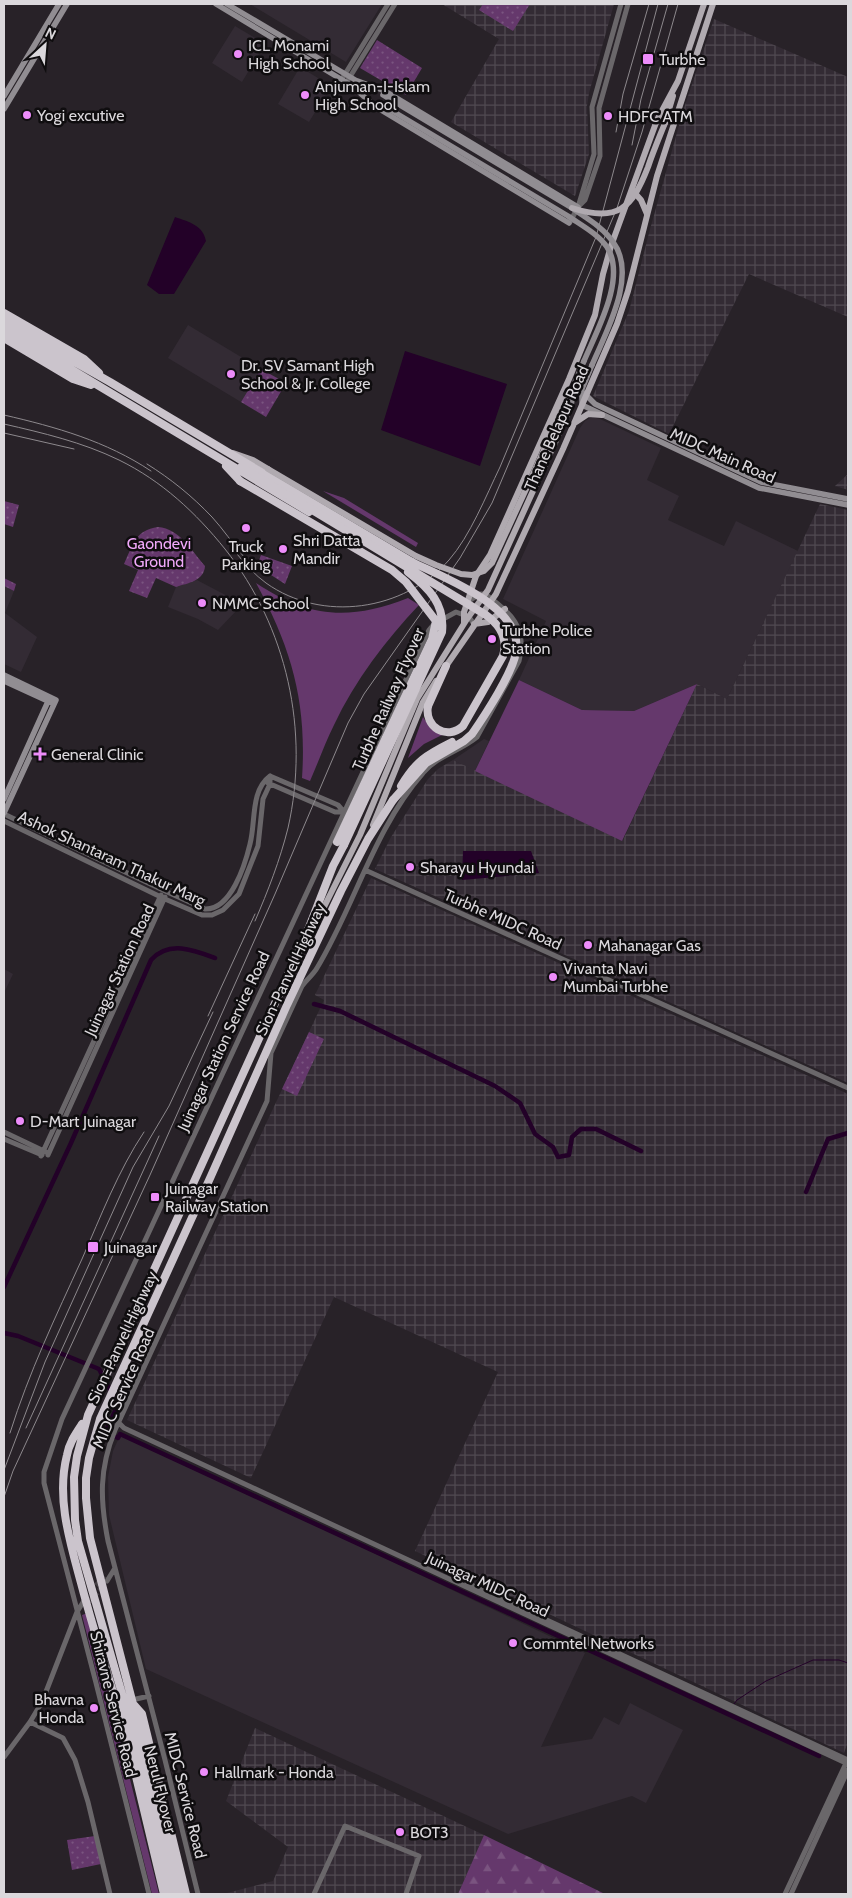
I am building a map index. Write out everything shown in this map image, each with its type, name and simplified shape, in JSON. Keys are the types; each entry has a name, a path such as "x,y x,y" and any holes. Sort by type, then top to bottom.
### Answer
{"highway":[{"path":"4,313 84,360 110,382"},
{"path":"4,322 78,369 105,390 215,456"},
{"path":"4,329 78,369 110,382 412,562 496,614 507,627 512,642 511,650 499,679 468,730 461,737 429,753 422,759 406,778 368,839"},
{"path":"4,338 73,378 105,390"},
{"name":"Turbhe Railway Flyover","path":"215,456 407,571 431,593 442,613 442,632 439,642 340,843"},
{"name":"Turbhe Railway Flyover","path":"215,456 240,481 392,570 406,582 436,622 432,639 340,843 306,935"},
{"path":"229,465 241,467 409,567 486,615 497,624 505,643 503,656 463,726 457,732 452,733 440,731 430,722 427,712 446,666"},
{"name":"Sion-Panvel Highway","path":"132,1702 90,1538 86,1498 89,1458 100,1419 115,1385 269,1052 341,891 368,839"},
{"name":"Sion-Panvel Highway","path":"121,1690 78,1541 75,1520 74,1477 77,1456 88,1415 306,935"},
{"path":"88,1415 75,1434 67,1454 63,1498 69,1535 118,1708 164,1894"},
{"path":"118,1708 121,1690"},
{"name":"Nerul Flyover","path":"121,1690 172,1894"},
{"path":"132,1702 142,1714 186,1894"},
{"name":"Nerul Flyover","path":"132,1702 179,1894"}],"main road":[{"path":"4,96 59,4"},
{"path":"4,109 67,4"},
{"path":"216,4 349,80 383,95 575,208 587,213 605,214 615,212 630,202 641,184 665,123 678,81"},
{"path":"220,448 253,460 416,556 449,570 472,575 484,571 492,564 554,428 572,380 584,361 613,286 612,262 607,248 594,234 568,216 378,103 349,80 227,4"},
{"name":"Thane Belapur Road","path":"306,935 322,913 360,835 417,699 464,623 468,601 476,576 490,555 541,442 572,380 595,315 606,263 631,189 657,120 678,81 704,4"},
{"name":"Thane Belapur Road","path":"368,839 423,702 492,599 509,566 586,396 586,387 617,324 672,126 713,4"},
{"path":"349,80 385,91 575,208 615,243 621,260 621,288 592,365 582,405"},
{"path":"349,80 376,107 570,223"},
{"path":"631,189 641,200 647,214"},
{"path":"553,447 571,406 572,380"},
{"path":"586,387 594,408"},
{"name":"MIDC Main Road","path":"586,396 594,408 602,415 713,463 769,485 848,499"},
{"name":"MIDC Main Road","path":"582,405 594,408 713,463 768,491 848,505"},
{"path":"573,426 588,414 602,415"},
{"path":"541,442 554,428"},
{"path":"553,447 554,428"},
{"name":"Thane Belapur Road","path":"466,615 484,594 553,447"},
{"path":"474,624 488,622 505,609"},
{"path":"4,675 52,701"},
{"path":"4,681 52,701"},
{"path":"4,799 52,701"},
{"path":"4,814 52,701"}],"street":[{"path":"349,80 388,4"},
{"path":"349,80 395,4"},
{"path":"570,223 575,208 585,200 600,156 599,108 621,4"},
{"path":"609,59 628,4"},
{"path":"468,601 480,594 484,594"},
{"name":"MIDC Service Road","path":"198,1894 103,1516 104,1460 115,1430 267,1101 269,1052 302,986 311,977 327,950 390,822 423,773 435,762 467,745 476,737 519,662 522,652 522,641 516,622 505,609 484,594"},
{"name":"Juinagar Station Service Road","path":"53,1520 44,1484 44,1472 62,1419 86,1371 429,630 434,624 456,612 466,615"},
{"path":"466,615 474,624"},
{"path":"270,776 338,806 344,812"},
{"name":"Ashok Shantaram Thakur Marg","path":"4,814 166,892 212,909 227,898 233,890 250,844 256,798 264,781 270,776"},
{"name":"Ashok Shantaram Thakur Marg","path":"4,821 163,898 202,915 212,915 232,903 239,894 258,846 264,799 270,784 270,776"},
{"path":"264,781 336,812 344,812"},
{"path":"42,840 45,834"},
{"name":"Turbhe MIDC Road","path":"365,870 848,1088"},
{"name":"Juinagar Station Road","path":"44,1153 166,892"},
{"path":"4,1132 44,1153"},
{"path":"4,1139 44,1153"},
{"name":"Juinagar MIDC Road","path":"119,1424 124,1428 848,1761"},
{"name":"Shiravne Service Road","path":"53,1520 149,1894"},
{"path":"106,1574 115,1568"},
{"path":"107,1581 115,1568"},
{"name":"Juinagar MIDC Road","path":"467,1582 732,1708"},
{"path":"4,1757 42,1702 77,1612 87,1600"},
{"path":"132,1702 149,1696"},
{"path":"30,1722 64,1738 75,1760 88,1802 110,1894"},
{"path":"785,1894 848,1761"},
{"path":"791,1894 848,1770"},
{"path":"314,1894 345,1826 419,1856 406,1894"}],"shaded area":[{"path":"250,4 382,4 346,62"},
{"path":"442,4 614,4 589,93 587,106 589,154 575,196 451,122 499,39"},
{"path":"714,19 848,77 848,317 749,274 669,434 593,396 629,311 683,111"},
{"name":"ICL Monami High School","path":"235,26 265,44 242,82 212,63"},
{"name":"Anjuman-I-Islam High School","path":"300,67 331,86 309,122 278,104"},
{"path":"175,217 199,228 206,241 174,294 159,294 147,285"},
{"path":"188,325 261,369 241,402 168,358"},
{"path":"405,351 507,384 480,466 381,430"},
{"path":"592,417 661,448 647,480 679,496 668,520 724,546 736,521 798,551 727,699 697,684 634,711 582,710 519,680 546,621 503,599 580,428 585,421"},
{"path":"848,474 848,490 835,486"},
{"path":"820,504 848,510 848,1083 375,869 391,837 428,779 438,769 453,760 623,840 697,684 727,699"},
{"name":"NMMC School","path":"197,580 233,599 237,610 218,630 198,619 168,607 176,587"},
{"path":"4,586 14,591 5,613 37,637 21,672 4,664"},
{"path":"484,739 489,741 475,771 453,760"},
{"path":"463,851 531,851 539,873 462,880"},
{"path":"371,878 848,1094 848,1742 844,1753 415,1551 498,1372 334,1297 251,1478 127,1420 324,1000 315,995"},
{"path":"4,969 13,974 4,993"},
{"path":"121,1433 585,1653 541,1747 592,1739 604,1717 619,1725 630,1703 683,1730 646,1803 632,1796 508,1834 146,1669 109,1515 108,1477 113,1451"},
{"path":"255,1728 484,1835 458,1894 223,1894 273,1881 288,1847 226,1801"}],"green space":[{"path":"483,4 530,4 513,31 479,10"},
{"path":"377,40 422,68 406,95 360,68"},
{"path":"261,369 286,383 266,417 241,402"},
{"path":"323,491 344,498 418,543 416,547"},
{"path":"4,501 19,505 13,527 4,524"},
{"name":"Gaondevi Ground","path":"158,527 179,536 205,566 199,578 176,587 156,578 147,598 129,591 138,570 124,564 140,535 144,531"},
{"path":"261,555 292,566 285,584 257,566"},
{"path":"4,578 16,584 14,591 4,586"},
{"path":"256,583 275,595 294,603 330,612 348,613 367,610 408,598 419,605 383,646 361,676 342,708 310,781 302,778 302,725 299,701 288,654 269,607"},
{"path":"519,680 582,710 634,711 697,684 622,841 475,771"},
{"path":"423,717 431,729 442,735 424,744 408,758"},
{"path":"309,1032 324,1039 297,1096 282,1089"},
{"path":"88,1613 159,1894 152,1894 82,1615"},
{"path":"484,1835 605,1894 458,1894"},
{"path":"95,1836 101,1864 72,1870 67,1840"}],"waterway":[{"path":"4,1287 71,1143 151,960 158,954 174,948 199,952 215,958"},
{"path":"314,1004 340,1011 495,1086 520,1103 535,1134 553,1147 558,1157 569,1155 572,1137 581,1129 596,1129 641,1151"},
{"path":"806,1192 828,1139 848,1133"},
{"path":"4,1333 18,1336 99,1369 118,1405 105,1433 118,1438 120,1434 819,1756"},
{"path":"734,1704 766,1681 813,1660 839,1660 848,1663"}],"tunnel":[{"path":"91,1591 106,1574"},
{"path":"89,1602 104,1585"}],"railway":[{"path":"616,132 623,94 649,4"},
{"path":"237,554 262,580 288,596 312,603 337,607 362,606 386,600 409,591 431,577 457,550 477,515 500,467 596,237 658,4"},
{"path":"632,145 641,99 668,4"},
{"path":"4,1497 13,1471 150,1175 275,894 348,723 364,694 460,558 492,503 617,208 642,132 678,4"},
{"path":"4,415 80,436 116,451 151,471"},
{"path":"4,424 91,448 135,468 164,488 190,511 225,549 246,579 264,612 278,646 288,681 294,718 296,754 294,791 288,828 273,875 255,921"},
{"path":"4,433 74,449"},
{"path":"147,464 181,488 204,509 244,557"},
{"path":"208,1016 255,914"},
{"path":"4,1470 45,1362 133,1167 169,1106 213,1012"},
{"path":"10,1433 34,1366 103,1210 118,1178 144,1132"},
{"path":"26,1428 159,1136"}],"place":[{"name":"ICL Monami High School","path":"238,54"},
{"name":"Turbhe","path":"648,59"},
{"name":"Anjuman-I-Islam High School","path":"305,95"},
{"name":"Yogi excutive","path":"27,115"},
{"name":"HDFC ATM","path":"608,116"},
{"name":"Dr. SV Samant High School & Jr. College","path":"231,374"},
{"name":"Truck Parking","path":"246,528"},
{"name":"Shri Datta Mandir","path":"283,549"},
{"name":"NMMC School","path":"202,603"},
{"name":"Turbhe Police Station","path":"492,639"},
{"name":"General Clinic","path":"40,754"},
{"name":"Sharayu Hyundai","path":"410,867"},
{"name":"Mahanagar Gas","path":"588,945"},
{"name":"Vivanta Navi Mumbai Turbhe","path":"553,977"},
{"name":"D-Mart Juinagar","path":"20,1121"},
{"name":"Juinagar Railway Station","path":"155,1197"},
{"name":"Juinagar","path":"93,1247"},
{"name":"Commtel Networks","path":"513,1643"},
{"name":"Bhavna Honda","path":"94,1708"},
{"name":"Hallmark - Honda","path":"204,1772"},
{"name":"BOT3","path":"400,1832"}]}
